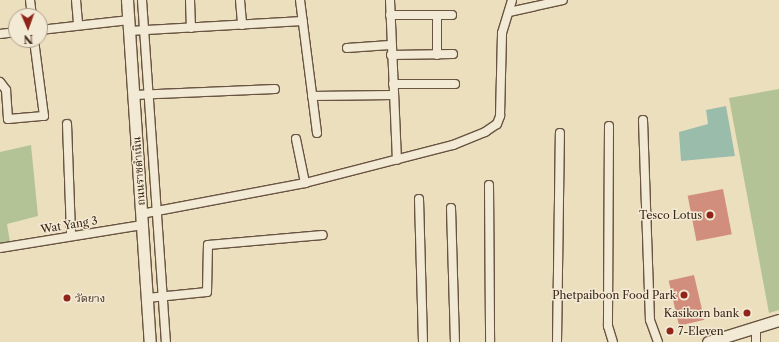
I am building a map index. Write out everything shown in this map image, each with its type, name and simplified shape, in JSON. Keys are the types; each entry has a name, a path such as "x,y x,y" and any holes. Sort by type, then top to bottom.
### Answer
{"main road":[{"name":"ถนนราชดำเนิน","path":"127,0 150,342"},
{"path":"708,342 779,320"}],"street":[{"path":"76,0 78,25"},
{"path":"142,0 166,342"},
{"path":"190,0 192,28"},
{"path":"240,0 242,25"},
{"path":"300,0 317,133"},
{"path":"390,0 390,45 397,160"},
{"path":"508,12 512,0"},
{"path":"508,12 563,0"},
{"name":"Wat Yang 3","path":"0,248 142,220 158,211 304,182 453,145 497,124 500,116 502,33 508,12"},
{"path":"390,15 452,15"},
{"path":"437,16 437,55"},
{"path":"48,29 78,25 129,26 144,30 303,21"},
{"path":"347,48 390,45"},
{"path":"0,82 6,90 8,119 44,116 35,48"},
{"path":"391,55 452,54"},
{"path":"392,84 454,84"},
{"path":"134,95 275,89"},
{"path":"312,96 393,96"},
{"path":"643,120 650,320 658,342"},
{"path":"67,124 71,235"},
{"path":"609,126 608,326 613,342"},
{"path":"557,342 560,133"},
{"path":"296,139 304,182"},
{"path":"489,185 490,342"},
{"path":"419,199 423,342"},
{"path":"451,208 455,342"},
{"path":"147,298 207,292 208,245 323,235"},
{"path":"756,328 756,342"}],"shaded area":[{"path":"779,89 779,310 769,313 729,98"},
{"path":"726,106 735,156 681,161 679,132 708,124 706,110"},
{"path":"31,145 38,216 7,224 10,242 0,244 0,152"}],"building":[{"name":"Tesco Lotus","path":"723,189 732,234 696,241 688,196"},
{"name":"Phetpaiboon Food Park","path":"694,275 704,320 679,326 669,281"}],"place":[{"name":"Tesco Lotus","path":"710,215"},
{"name":"Phetpaiboon Food Park","path":"684,295"},
{"name":"วัดยาง","path":"67,298"},
{"name":"Kasikorn bank","path":"747,313"},
{"name":"7-Eleven","path":"670,331"}]}
